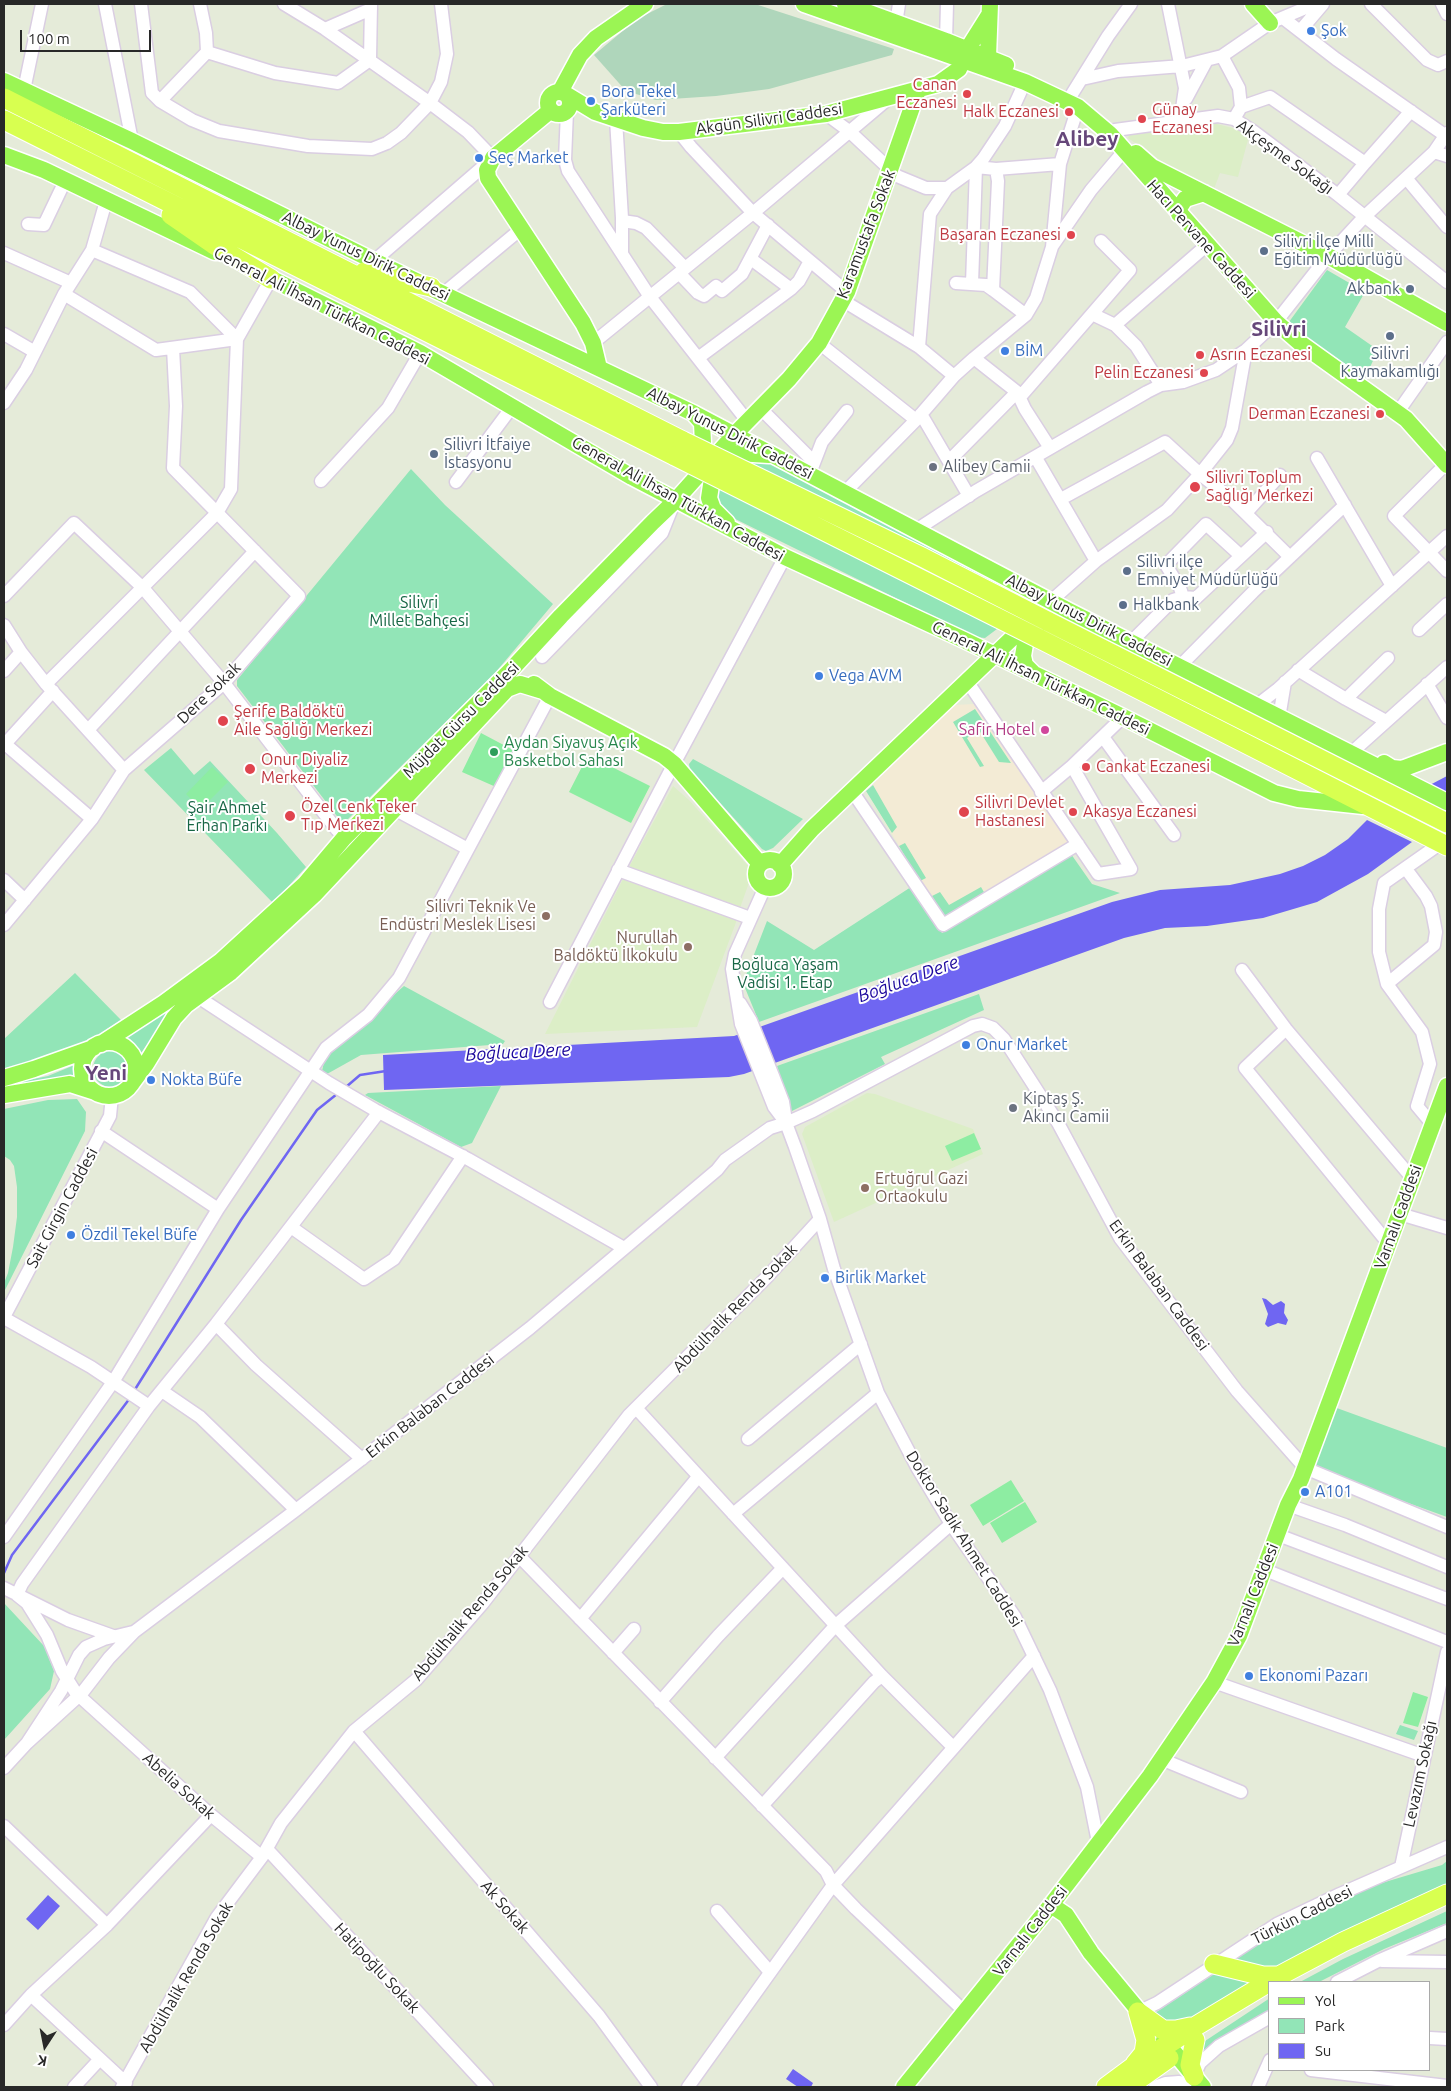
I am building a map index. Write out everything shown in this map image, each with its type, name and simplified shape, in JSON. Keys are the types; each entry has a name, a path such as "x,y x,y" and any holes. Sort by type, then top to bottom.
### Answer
{"highway":[{"path":"4,98 332,263 1038,638 1438,842"},
{"path":"4,120 119,178 679,448 930,561 1447,823"},
{"path":"119,178 213,244 271,279"},
{"path":"332,263 438,290"},
{"path":"1285,1979 1343,1942 1447,1894"},
{"path":"1214,1964 1263,1976 1285,1979 1329,1961 1447,1905"},
{"path":"1128,2087 1169,2051 1268,1989"},
{"path":"1138,2012 1163,2030 1196,2033 1268,1996"},
{"path":"1106,2087 1133,2066 1144,2054 1146,2040 1138,2012"},
{"path":"1196,2033 1190,2065 1196,2084"},
{"path":"1133,2066 1169,2051"}],"main road":[{"path":"599,368 593,343 583,323 488,178 486,170 493,158 561,102 580,55 596,38 645,4"},
{"path":"804,4 965,55 1025,82 1075,100"},
{"path":"1253,4 1277,21"},
{"path":"849,5 896,24 946,40 965,55 988,58 1075,100 1130,148 1145,167"},
{"path":"988,58 990,10"},
{"name":"Akgün Silivri Caddesi","path":"561,102 643,128 679,132 826,114 938,84 959,69 990,10"},
{"name":"Albay Yunus Dirik Caddesi","path":"4,81 132,141 374,261 438,290 779,456 812,467 845,492 1069,611 1447,802"},
{"name":"Karamustafa Sokak","path":"735,434 789,380 818,342 845,296 918,90"},
{"path":"1112,132 1124,151 1145,167 1176,179 1328,256 1447,323"},
{"name":"General Ali İhsan Türkkan Caddesi","path":"4,155 65,181 271,279 420,353 648,486 785,558 1033,673 1274,793 1298,800 1371,809"},
{"name":"Hacı Pervane Caddesi","path":"1145,167 1164,197 1276,322 1300,343 1398,412 1447,464"},
{"path":"1164,197 1174,197 1178,193 1179,188 1176,179"},
{"path":"1179,214 1180,207 1185,199 1204,193"},
{"path":"648,486 674,486 686,479 692,470 700,456 703,443 702,423 693,413"},
{"name":"Müjdat Gürsu Caddesi","path":"5,1076 34,1069 97,1046 164,1003 221,960 305,884 344,838 504,678 561,616 676,501 735,434"},
{"path":"736,532 713,509 709,498 716,468 730,456 737,453 779,456"},
{"path":"964,640 989,645 1000,639 1008,628 1016,598 1005,576"},
{"path":"780,865 812,829 993,654 1051,601"},
{"path":"1033,673 1025,665 1023,656 1026,644 1033,630 1045,615 1052,612 1069,611"},
{"path":"964,640 972,653 974,663 967,681"},
{"path":"504,678 515,676 526,678 546,694 664,756 674,764 760,864"},
{"name":"Müjdat Gürsu Caddesi","path":"132,1083 174,1018 231,972 314,895 507,689 520,684 546,694"},
{"path":"1350,754 1374,758 1398,769 1418,765 1447,752"},
{"path":"1413,786 1407,778 1418,765"},
{"path":"770,860 780,865 784,876 780,884 773,888 761,885 756,877 760,864 770,860"},
{"path":"4,1095 70,1084 103,1095 112,1096 127,1089 136,1074 133,1056 119,1044 110,1042 97,1046 87,1054 83,1070 89,1086 95,1092"},
{"name":"Varnalı Caddesi","path":"904,2087 1051,1905 1150,1776 1214,1682 1239,1636 1288,1505 1305,1468 1447,1086"},
{"path":"1051,1905 1066,1915 1091,1954 1196,2084"}],"street":[{"path":"24,90 42,4"},
{"path":"105,4 132,141"},
{"path":"141,4 152,93 160,101 192,120 219,131 308,146 372,149 387,143 401,133 430,103 441,82 447,54 441,4"},
{"path":"160,101 207,52 206,33 200,4"},
{"path":"284,4 325,29 430,103 468,132 493,158 374,261"},
{"path":"896,24 899,4"},
{"path":"946,40 947,4"},
{"path":"845,492 918,417 954,376 1026,315 1036,298 1052,247 1060,164 1075,100 1082,80 1108,36 1131,4"},
{"path":"1168,4 1185,88 1185,101 1180,122"},
{"path":"1082,80 1118,71 1182,66 1222,56 1277,21 1315,4"},
{"path":"1300,31 1323,4"},
{"path":"1372,4 1427,60 1438,65 1447,61"},
{"path":"1442,4 1447,14"},
{"path":"325,29 371,6 370,60"},
{"path":"916,530 1050,448 1161,385 1183,382 1216,370 1246,350 1276,322 1328,256 1364,217 1434,152 1446,135 1300,31 1277,21"},
{"path":"207,52 275,73 338,83 370,60"},
{"path":"1222,56 1239,88 1241,107 1234,119"},
{"path":"1185,101 1207,60"},
{"path":"919,347 930,214 947,188 976,167 1005,126 1025,82"},
{"path":"593,343 754,213 890,96"},
{"path":"1241,107 1270,97 1365,163"},
{"path":"561,102 565,160 568,171 650,297 748,422"},
{"path":"1338,195 1411,111"},
{"path":"826,114 849,131 897,176 926,188 947,188"},
{"name":"Akçeşme Sokağı","path":"1112,132 1218,116 1234,119 1254,131 1338,195 1447,282"},
{"path":"616,118 622,252"},
{"path":"679,132 690,148 754,213 810,261 845,296 919,347 954,376"},
{"path":"1052,247 1091,190 1124,151"},
{"path":"1434,152 1447,156"},
{"path":"976,167 996,169 1060,164"},
{"path":"972,284 976,167"},
{"path":"993,290 998,181 996,169"},
{"path":"1406,178 1447,227"},
{"path":"28,224 44,225 65,181"},
{"path":"4,403 26,370 67,289 92,250 106,201"},
{"path":"622,221 643,226 682,271 698,294 704,296 716,286 722,291 742,274 752,259 768,226"},
{"path":"438,290 521,229"},
{"path":"949,461 1019,394 1130,270 1101,241"},
{"path":"1115,325 1207,245"},
{"path":"92,250 190,292 238,339"},
{"path":"4,253 67,289 156,350 238,339"},
{"path":"752,259 791,289"},
{"path":"698,358 791,289 799,281 810,261"},
{"path":"92,819 4,743 50,688 143,588 217,513 231,489 238,339 271,279"},
{"path":"956,283 986,285 1026,315"},
{"path":"1092,314 1115,325 1136,346 1161,385"},
{"path":"4,334 35,352"},
{"path":"818,342 918,417 949,461 969,496"},
{"name":"Dere Sokak","path":"4,925 92,819 124,770 224,683 299,596 173,468 176,406 173,348"},
{"path":"1398,412 1446,348"},
{"path":"1051,601 1096,561 1167,510 1228,440 1232,428 1246,350"},
{"path":"321,481 388,408 420,353"},
{"path":"974,358 1019,394 1025,409 1050,448"},
{"path":"456,482 512,407"},
{"path":"761,409 812,467 822,442 847,411"},
{"path":"1060,500 1165,442 1267,532 1290,556"},
{"path":"1036,458 1096,561"},
{"path":"1317,458 1392,586"},
{"path":"1447,464 1394,516 1447,570"},
{"path":"1246,513 1280,475"},
{"path":"542,657 662,533 676,501"},
{"path":"1179,667 1290,556 1345,505"},
{"path":"4,596 74,523 143,588 224,683 344,838 357,850"},
{"path":"1183,597 1180,588 1166,565 1206,524 1241,556"},
{"path":"1131,642 1173,600 1183,597 1196,598 1267,532"},
{"path":"1256,706 1447,536"},
{"path":"88,730 255,551"},
{"path":"550,1002 674,764 785,558"},
{"path":"1419,630 1447,604"},
{"path":"4,626 21,652 50,688 124,770"},
{"path":"4,671 21,652"},
{"path":"1346,699 1388,658"},
{"path":"1350,754 1447,667"},
{"path":"1298,670 1386,721"},
{"path":"967,681 1098,874 1131,869 1072,766"},
{"path":"1279,718 1285,682"},
{"path":"1427,684 1447,718"},
{"path":"4,1537 113,1382 218,1209 326,1048 368,1015 399,978 468,849 546,694"},
{"path":"1041,792 1124,717"},
{"path":"1103,737 1174,835"},
{"path":"852,791 943,925 1078,844"},
{"path":"394,809 468,849"},
{"path":"1432,1124 1417,1106 1430,1064 1422,1032 1387,984 1378,952 1379,909 1384,883 1406,869 1438,842"},
{"path":"1387,984 1434,945 1436,932 1431,906 1406,869"},
{"path":"618,870 750,918 765,887"},
{"path":"4,880 25,900"},
{"name":"Doktor Sadık Ahmet Caddesi","path":"750,918 735,954 732,969 733,987 768,1077 774,1106 786,1124 820,1220 834,1269 878,1393 918,1469 951,1524 1015,1617 1050,1690 1087,1787 1098,1842"},
{"path":"1242,970 1286,1029 1412,1178"},
{"path":"198,997 329,1083 379,1112 463,1156 624,1248"},
{"name":"Erkin Balaban Caddesi","path":"4,1768 27,1742 79,1696 101,1668 134,1632 296,1510 530,1328 717,1170 774,1134 786,1124 973,1026 982,1024 994,1028 1004,1039 1058,1123 1120,1238 1237,1391 1305,1468 1447,1527"},
{"path":"1286,1029 1244,1068 1388,1243"},
{"name":"Sait Girgin Caddesi","path":"4,1317 110,1116 112,1096"},
{"path":"17,1595 22,1584 149,1406 216,1324 379,1112"},
{"path":"101,1131 218,1209"},
{"path":"291,1227 364,1279 394,1260 463,1156"},
{"path":"1400,1214 1447,1228"},
{"name":"Abdülhalik Renda Sokak","path":"125,2086 217,1917 264,1853 281,1823 354,1731 416,1680 483,1603 636,1408 767,1277 820,1220"},
{"path":"4,1317 92,1367 149,1406"},
{"path":"216,1324 256,1365 362,1459"},
{"path":"748,1439 861,1344"},
{"path":"162,1391 200,1417 296,1510"},
{"path":"733,1514 878,1393"},
{"path":"636,1408 882,1676 953,1747"},
{"path":"580,1619 698,1477"},
{"path":"1288,1505 1345,1525 1447,1567"},
{"path":"714,1758 836,1625 951,1524"},
{"path":"1278,1535 1447,1599"},
{"path":"519,1556 826,1871 832,1885 965,2012"},
{"path":"660,1702 718,1636 783,1568"},
{"path":"1265,1570 1447,1642"},
{"path":"4,1588 68,1620 114,1636"},
{"name":"Abelia Sokak","path":"17,1595 27,1603 47,1635 64,1675 79,1696 211,1816 264,1853"},
{"path":"68,1620 98,1642 104,1656 101,1668"},
{"path":"613,1653 634,1629"},
{"name":"Erkin Balaban Caddesi","path":"27,1742 53,1704 64,1675 86,1647 114,1636 124,1636 134,1632"},
{"name":"Levazım Sokağı","path":"1401,1867 1447,1652"},
{"path":"688,2087 832,1885 1034,1656"},
{"path":"762,1806 874,1682 882,1676"},
{"path":"1214,1682 1424,1756"},
{"path":"88,1684 85,1692 98,1713"},
{"name":"Ak Sokak","path":"354,1731 599,2016 650,2087"},
{"path":"1161,1759 1241,1792"},
{"path":"4,2025 31,1995 107,1925 211,1816"},
{"path":"4,1826 107,1925"},
{"name":"Türkün Caddesi","path":"1138,2012 1158,2003 1214,1964 1277,1924 1447,1847"},
{"name":"Hatipoğlu Sokak","path":"264,1853 487,2087"},
{"path":"717,1911 770,1972"},
{"path":"1339,1981 1378,1961 1447,1931"},
{"path":"1378,1961 1447,1962"},
{"path":"31,1995 100,2059 125,2086"},
{"path":"1155,2087 1166,2083 1196,2084 1200,2063 1219,2046 1268,2018"},
{"path":"1431,2038 1447,2039"},
{"path":"74,2087 100,2059"},
{"path":"1258,2087 1268,2065"},
{"path":"1321,2071 1414,2080 1447,2086"}],"shaded area":[{"path":"667,4 755,4 894,49 892,55 769,89 716,96 656,100 626,91 594,55 637,19"},
{"path":"1209,122 1236,129 1249,136 1238,177 1220,173 1214,189 1173,169 1128,138 1131,131"},
{"name":"Silivri Devlet Hastanesi","path":"974,704 1071,843 943,919 866,791 954,705"},
{"path":"673,786 689,800 749,867 751,877 740,908 631,869 630,865"},
{"path":"624,877 738,917 697,1027 545,1034"},
{"name":"Ertuğrul Gazi Ortaokulu","path":"867,1093 875,1094 973,1129 983,1154 834,1222 802,1134 805,1127"}],"green space":[{"path":"1327,270 1365,292 1345,327 1378,350 1365,378 1310,346 1286,326"},
{"path":"736,460 758,460 788,469 1000,580 1010,595 1009,609 1001,626 985,638 975,637 723,513 718,503 719,481"},
{"name":"Silivri Millet Bahçesi","path":"411,469 445,505 553,604 495,673 343,824 237,686 237,680"},
{"path":"975,709 1011,763 999,762 979,730 967,738 984,766 980,767 953,722"},
{"path":"481,733 515,751 496,787 462,772"},
{"name":"Şair Ahmet Erhan Parkı","path":"171,748 194,775 210,761 306,867 273,903 144,770"},
{"path":"588,755 650,786 631,823 569,792"},
{"path":"693,759 803,819 773,848 766,851 762,849 690,770 689,764"},
{"path":"212,767 228,782 201,809 186,794"},
{"path":"873,785 897,827 892,833 866,791"},
{"path":"905,843 926,878 920,881 899,846"},
{"path":"343,851 346,852 170,1012 139,1056 134,1049 123,1041 167,1008"},
{"name":"Boğluca Yaşam Vadisi 1. Etap","path":"1071,854 1092,884 1120,893 759,1022 743,983 767,921 814,950 911,887 942,933"},
{"path":"981,887 985,894 944,919 930,897 940,892 949,905"},
{"path":"75,973 121,1020 95,1037 69,1049 5,1071 4,1039"},
{"path":"404,986 505,1041 503,1044 361,1055 327,1074 322,1071 326,1054"},
{"path":"979,994 984,1010 881,1057 885,1064 790,1112 777,1066"},
{"path":"111,1051 118,1052 124,1056 128,1062 128,1076 124,1082 118,1086 111,1087 104,1086 98,1082 94,1076 93,1069 94,1062 98,1056 104,1052"},
{"path":"77,1064 79,1079 4,1090 4,1085 48,1076"},
{"path":"501,1086 472,1143 461,1147 365,1095 368,1093"},
{"path":"77,1099 86,1112 85,1131 4,1292 4,1283 8,1273 17,1217 17,1187 14,1166 4,1156 4,1109 48,1100"},
{"path":"974,1133 981,1149 952,1161 945,1146"},
{"path":"1334,1407 1447,1448 1447,1517 1312,1468"},
{"path":"1011,1480 1024,1501 983,1526 970,1505"},
{"path":"1025,1502 1037,1522 1002,1543 990,1523"},
{"path":"4,1603 44,1646 54,1671 50,1689 4,1740"},
{"path":"1413,1692 1428,1697 1418,1727 1403,1723"},
{"path":"1400,1725 1418,1731 1414,1740 1396,1734"},
{"path":"1447,1861 1447,1886 1273,1969 1231,1959 1314,1909 1375,1885 1442,1865"},
{"path":"1447,1911 1447,1923 1384,1949 1321,1981 1302,1981 1343,1959"},
{"path":"1215,1973 1256,1981 1185,2023 1164,2026 1155,2013"},
{"path":"1268,1999 1268,2011 1205,2050 1194,2061 1199,2045"}],"water":[{"path":"1447,776 1447,796 1426,787"},
{"name":"Boğluca Dere","path":"1367,820 1412,842 1368,874 1317,902 1263,918 1207,926 1165,928 1124,938 744,1074 729,1077 384,1090 383,1055 734,1036 1112,902 1160,890 1230,885 1280,874 1303,866 1325,855 1348,839"},
{"path":"1262,1298 1273,1305 1281,1301 1285,1304 1284,1313 1288,1320 1286,1325 1278,1323 1268,1327 1265,1324 1268,1314"},
{"path":"48,1895 60,1906 38,1930 26,1919"},
{"path":"793,2069 813,2083 811,2087 798,2087 786,2079"}],"waterway":[{"path":"346,1087 360,1075 386,1071"},
{"path":"134,1391 241,1220 317,1110 337,1094"},
{"path":"4,1573 12,1555 130,1398"}],"place":[{"name":"Şok","path":"1311,31"},
{"name":"Canan Eczanesi","path":"967,94"},
{"name":"Bora Tekel Şarküteri","path":"591,101"},
{"name":"Halk Eczanesi","path":"1069,112"},
{"name":"Günay Eczanesi","path":"1142,119"},
{"name":"Seç Market","path":"479,158"},
{"name":"Başaran Eczanesi","path":"1071,235"},
{"name":"Silivri İlçe Milli Eğitim Müdürlüğü","path":"1264,251"},
{"name":"Akbank","path":"1410,289"},
{"name":"Silivri Kaymakamlığı","path":"1390,336"},
{"name":"BİM","path":"1005,351"},
{"name":"Asrın Eczanesi","path":"1200,355"},
{"name":"Pelin Eczanesi","path":"1204,373"},
{"name":"Derman Eczanesi","path":"1380,414"},
{"name":"Silivri İtfaiye İstasyonu","path":"434,454"},
{"name":"Alibey Camii","path":"933,467"},
{"name":"Silivri Toplum Sağlığı Merkezi","path":"1195,487"},
{"name":"Silivri ilçe Emniyet Müdürlüğü","path":"1127,571"},
{"name":"Halkbank","path":"1123,605"},
{"name":"Vega AVM","path":"819,676"},
{"name":"Şerife Baldöktü Aile Sağlığı Merkezi","path":"223,721"},
{"name":"Safir Hotel","path":"1045,730"},
{"name":"Aydan Siyavuş Açık Basketbol Sahası","path":"494,752"},
{"name":"Cankat Eczanesi","path":"1086,767"},
{"name":"Onur Diyaliz Merkezi","path":"250,769"},
{"name":"Silivri Devlet Hastanesi","path":"964,812"},
{"name":"Akasya Eczanesi","path":"1073,812"},
{"name":"Özel Cenk Teker Tıp Merkezi","path":"290,816"},
{"name":"Silivri Teknik Ve Endüstri Meslek Lisesi","path":"546,916"},
{"name":"Nurullah Baldöktü İlkokulu","path":"688,947"},
{"name":"Onur Market","path":"966,1045"},
{"name":"Nokta Büfe","path":"151,1080"},
{"name":"Kiptaş Ş. Akıncı Camii","path":"1013,1108"},
{"name":"Ertuğrul Gazi Ortaokulu","path":"865,1188"},
{"name":"Özdil Tekel Büfe","path":"71,1235"},
{"name":"Birlik Market","path":"825,1278"},
{"name":"A101","path":"1305,1492"},
{"name":"Ekonomi Pazarı","path":"1249,1676"}],"district":[{"name":"Alibey","path":"1087,139"},
{"name":"Silivri","path":"1279,329"},
{"name":"Yeni","path":"106,1073"}]}
